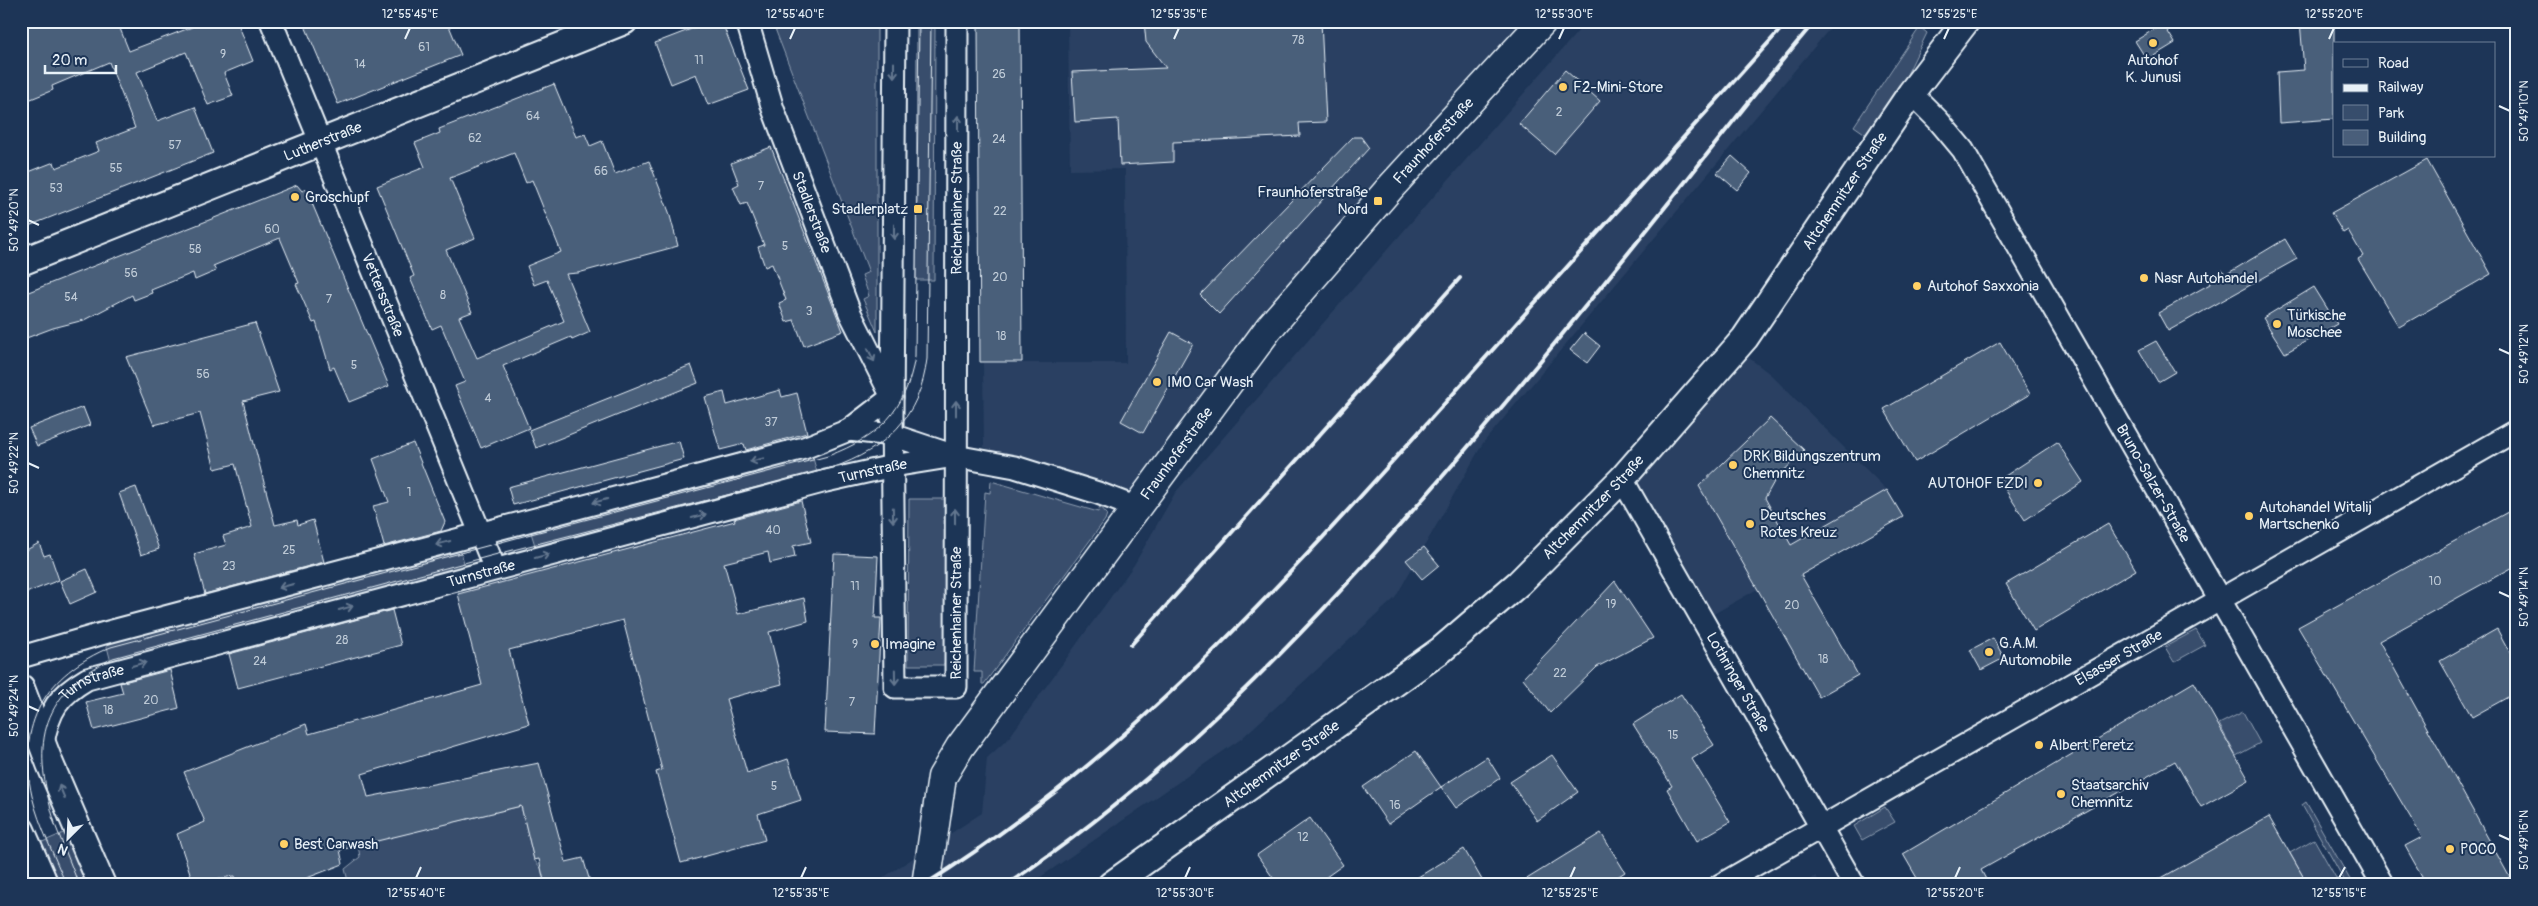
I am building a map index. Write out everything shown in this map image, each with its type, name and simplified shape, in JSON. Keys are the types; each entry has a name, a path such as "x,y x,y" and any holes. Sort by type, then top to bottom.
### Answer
{"main road":[{"name":"Fraunhoferstraße","path":"926,885 932,831 942,777 960,747 1269,328 1472,97 1543,21"}],"street":[{"name":"Vettersstraße","path":"271,21 494,569"},
{"name":"Lutherstraße","path":"21,262 624,21"},
{"name":"Stadlerstraße","path":"747,21 773,109 850,314 892,397"},
{"name":"Reichenhainer Straße","path":"895,21 892,397 895,687 956,687 955,456 958,21"},
{"name":"Altchemnitzer Straße","path":"1111,885 1441,650 1519,583 1622,479 1745,338 1911,93 1966,21"},
{"name":"Bruno-Salzer-Straße","path":"1911,93 1938,120 1963,150 2383,885"},
{"name":"Turnstraße","path":"21,657 804,448 849,430 892,397"},
{"name":"Turnstraße","path":"849,430 892,435 955,456 1015,467 1098,493 1137,508"},
{"name":"Elsasser Straße","path":"1720,885 2517,430"},
{"name":"Turnstraße","path":"42,743 52,709 61,697 87,679 826,481 893,466 955,456"},
{"name":"Lothringer Straße","path":"1622,479 1854,885"},
{"path":"21,688 102,885"},
{"path":"21,830 45,885"}],"shaded area":[{"path":"1068,21 1543,21 1471,97 1137,508 1015,467 984,447 983,363 1126,363 1125,169 1070,170"},
{"path":"1587,21 1836,21 1483,443 1395,598 1241,739 1029,885 872,885 982,813 987,758 1008,739 1134,565 1175,493"},
{"path":"1736,348 1770,374 1887,490 1903,517 1826,561 1821,553 1703,620 1622,479"},
{"path":"1816,876 1821,885 1800,885"}],"green space":[{"path":"772,21 877,21 877,332 863,299 869,296 862,275 869,272"},
{"path":"917,21 935,21 934,280 916,280"},
{"path":"1920,27 1927,33 1899,91 1867,135 1854,126"},
{"path":"811,451 818,476 537,552 529,526"},
{"path":"991,481 1098,512 1100,506 1107,514 1105,520 984,684 982,684 982,672 974,672 985,492 990,493"},
{"path":"909,499 951,499 949,665 908,665"},
{"path":"459,545 466,570 112,666 105,639"},
{"path":"2196,630 2205,645 2174,662 2165,647"},
{"path":"2243,712 2260,743 2236,756 2219,724"},
{"path":"2306,802 2353,885 2347,885 2302,805"},
{"path":"521,806 534,860 541,868 545,885 349,885 345,869 360,857 358,845"},
{"path":"1885,807 1895,822 1862,840 1854,826"},
{"path":"68,831 89,885 56,885 40,843"},
{"path":"2314,839 2340,885 2308,885 2290,853"}],"building":[{"path":"36,21 117,21 129,51 192,27 189,21 237,21 253,61 224,73 233,96 208,105 186,52 137,72 157,121 195,107 213,153 21,229 21,175 54,162 56,168 99,151 96,143 135,128 109,62 52,86 53,90 26,101 21,91 21,27"},
{"path":"303,21 447,21 461,55 338,104"},
{"path":"712,21 723,25 749,90 708,105 696,74 671,84 655,43"},
{"path":"978,21 1020,21 1022,362 980,362"},
{"path":"1144,21 1321,21 1326,122 1299,123 1300,136 1173,142 1173,162 1120,165 1118,119 1075,122 1072,72 1166,68 1146,42"},
{"path":"2300,21 2334,21 2333,119 2279,123 2277,72 2304,70"},
{"path":"2163,24 2175,43 2147,60 2135,41"},
{"path":"1565,70 1600,101 1554,154 1519,124"},
{"path":"554,84 576,137 585,134 590,146 602,141 615,174 649,161 669,212 678,246 578,273 566,274 590,332 572,340 571,337 503,366 529,428 481,448 455,386 465,382 441,325 432,329 410,278 414,276 377,186 425,167 415,143 440,133 439,129","holes":["514,153 526,183 532,180 561,252 527,266 534,285 547,280 564,321 477,358 459,317 472,312 446,250 475,238 450,178"]},
{"path":"1353,137 1361,137 1369,148 1219,314 1200,295"},
{"path":"771,147 843,331 804,346 794,320 786,322 779,303 786,300 772,264 765,267 758,247 764,245 747,203 741,205 733,187 739,184 731,163"},
{"path":"1732,156 1751,173 1737,190 1717,173"},
{"path":"2427,160 2491,274 2399,327 2358,259 2363,256 2348,230 2343,233 2331,213"},
{"path":"297,185 302,191 306,189 389,386 349,402 334,367 330,369 316,322 313,323 296,284 299,283 280,238 213,266 216,271 195,280 193,273 151,290 152,293 134,300 132,295 84,320 53,328 21,340 21,295"},
{"path":"2285,239 2297,259 2168,331 2158,313 2210,284 2208,279 2223,270 2225,275"},
{"path":"2314,287 2337,324 2285,353 2263,318"},
{"path":"255,323 279,392 243,401 275,525 297,520 298,525 313,520 324,562 205,594 194,554 226,545 223,536 252,527 235,464 215,469 200,413 154,425 126,357"},
{"name":"IMO Car Wash","path":"1171,332 1193,344 1143,433 1121,421"},
{"path":"1584,333 1600,346 1587,363 1570,350"},
{"path":"2156,341 2175,372 2158,382 2139,350"},
{"path":"2000,342 2030,394 1915,462 1884,409"},
{"path":"691,365 698,383 536,448 529,430"},
{"path":"780,390 782,397 797,393 807,433 746,450 744,444 720,450 705,397 724,392 727,405"},
{"path":"83,407 90,425 37,446 29,428"},
{"path":"1770,418 1804,450 1775,480 1765,498 1791,545 1887,490 1903,517 1801,575 1858,675 1819,697 1699,486"},
{"path":"679,441 684,459 513,505 508,487"},
{"path":"2057,442 2083,482 2025,520 1999,480"},
{"path":"413,443 445,522 441,531 384,546 373,506 389,502 373,459"},
{"path":"136,487 159,549 141,555 119,493"},
{"path":"801,501 811,542 793,546 795,557 770,563 768,552 724,563 738,614 804,598 808,621 769,632 782,684 726,699 747,773 788,759 801,800 758,814 765,840 681,863 656,772 662,770 623,620 509,650 529,724 362,774 368,797 539,763 566,862 583,858 591,885 545,885 539,859 534,860 521,806 340,850 343,864 289,885 237,885 235,876 193,882 177,834 205,822 184,772 306,724 309,734 482,685 458,594 735,521 734,519"},
{"path":"2517,507 2517,565 2379,641 2514,885 2427,885 2405,846 2422,837 2298,627"},
{"path":"2108,524 2136,570 2034,631 2006,584"},
{"path":"39,543 44,556 50,554 59,580 21,595 21,553"},
{"path":"1424,547 1439,565 1422,579 1406,560"},
{"path":"834,554 878,556 875,618 881,618 875,734 825,732"},
{"path":"87,569 97,592 70,604 60,581"},
{"path":"1615,581 1653,638 1597,667 1550,713 1523,678"},
{"path":"392,610 401,645 238,688 229,654"},
{"path":"2497,629 2510,653 2517,649 2517,692 2472,717 2440,661"},
{"path":"1993,638 2004,658 1981,670 1970,650"},
{"path":"170,670 179,708 94,730 86,702 123,693 120,683"},
{"name":"Staatsarchiv Chemnitz","path":"2194,682 2249,780 2201,807 2175,761 1981,870 1989,885 1921,885 1903,854"},
{"path":"1681,694 1714,745 1692,759 1730,822 1697,841 1667,789 1672,786 1633,724"},
{"path":"1416,751 1441,787 1388,824 1363,787"},
{"path":"1552,755 1578,792 1537,821 1510,782"},
{"path":"1487,757 1500,778 1456,808 1441,787"},
{"path":"2269,817 2308,885 2149,885"},
{"path":"1310,818 1343,865 1315,885 1278,885 1257,855"},
{"path":"1601,833 1625,872 1605,885 1517,885"},
{"path":"1464,849 1485,885 1405,885"}],"tram line":[{"path":"66,885 35,807 28,770 28,746 33,724 41,705 53,687 88,658 111,647 828,456 862,440 887,420 897,407 904,393 911,376 915,357 919,21"},
{"path":"55,823 44,771 43,748 46,727 55,707 68,689 87,673 113,658 490,556 832,468 869,451 884,440 897,428 917,398 927,359 931,21"},
{"path":"52,817 79,885"}],"railway":[{"path":"924,885 996,837 1064,785 1129,730 1192,672 1252,612 1368,488 1788,21"},
{"path":"1006,885 1065,844 1177,752 1230,703 1332,600 1429,492 1513,393 1815,21"},
{"path":"1131,645 1460,278"}],"place":[{"name":"Autohof K. Junusi","path":"2153,43"},
{"name":"F2-Mini-Store","path":"1563,87"},
{"name":"Groschupf","path":"295,197"},
{"name":"Fraunhoferstraße Nord","path":"1378,201"},
{"name":"Stadlerplatz","path":"918,209"},
{"name":"Nasr Autohandel","path":"2144,278"},
{"name":"Autohof Saxxonia","path":"1917,286"},
{"name":"Türkische Moschee","path":"2277,324"},
{"name":"IMO Car Wash","path":"1157,382"},
{"name":"DRK Bildungszentrum Chemnitz","path":"1733,465"},
{"name":"AUTOHOF EZDI","path":"2038,483"},
{"name":"Autohandel Witalij Martschenko","path":"2249,516"},
{"name":"Deutsches Rotes Kreuz","path":"1750,524"},
{"name":"Imagine","path":"875,644"},
{"name":"G.A.M. Automobile","path":"1989,652"},
{"name":"Albert Peretz","path":"2039,745"},
{"name":"Staatsarchiv Chemnitz","path":"2061,794"},
{"name":"Best Carwash","path":"284,844"},
{"name":"POCO","path":"2450,849"}]}
